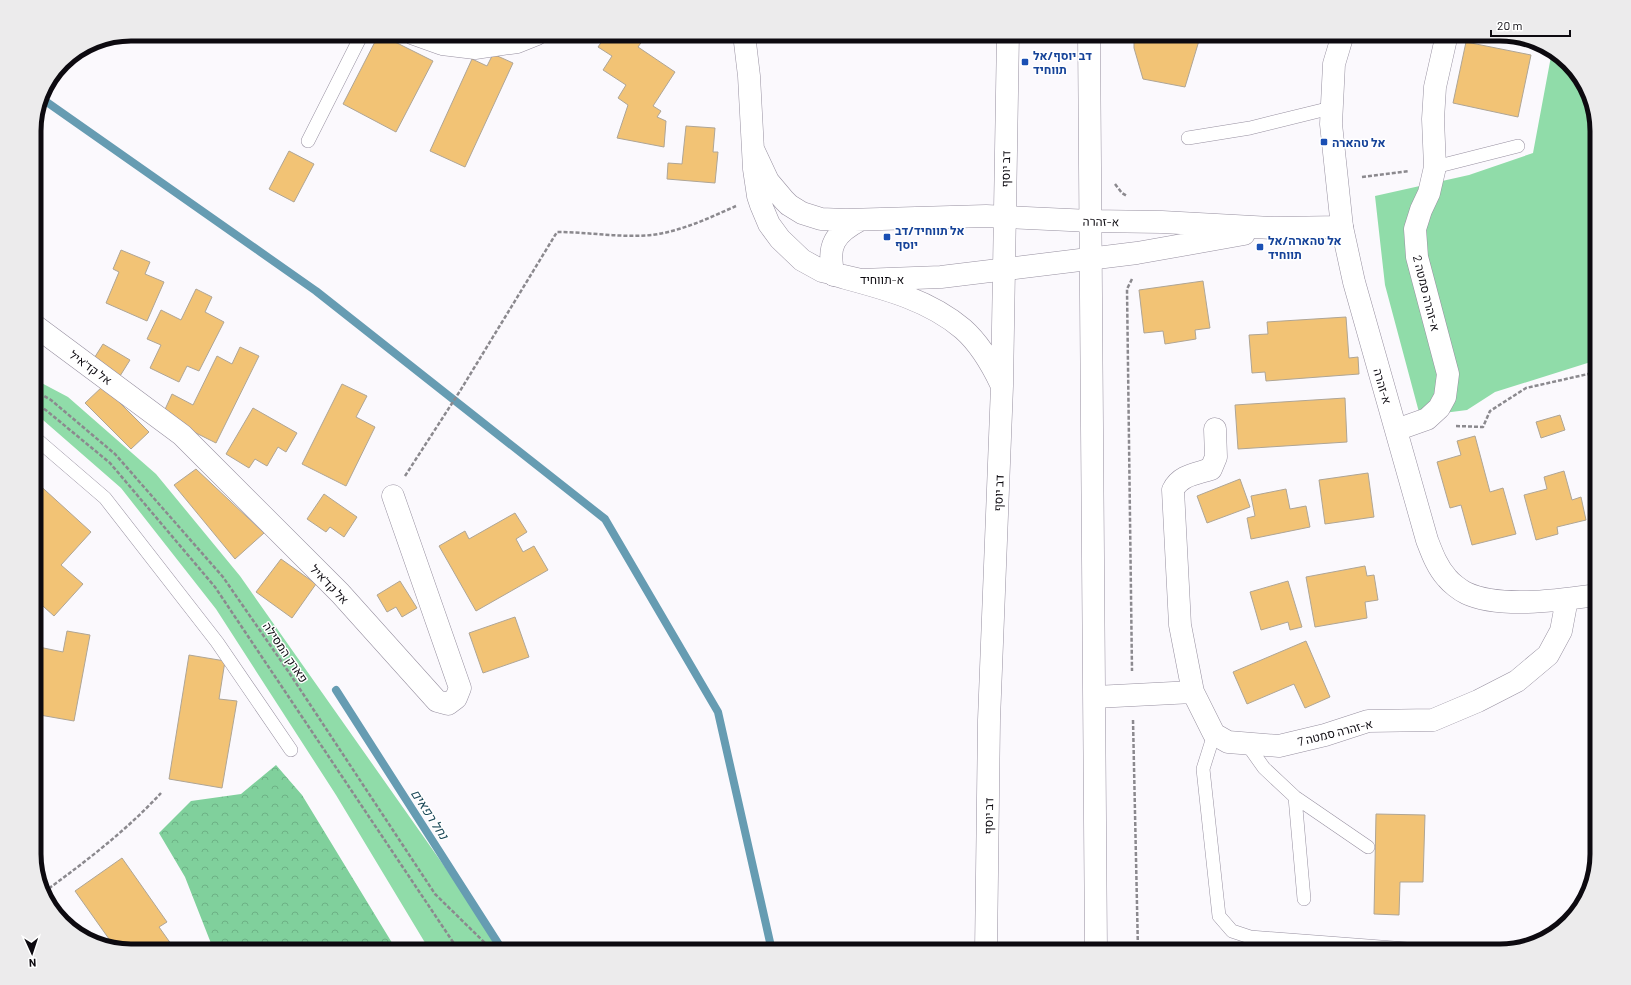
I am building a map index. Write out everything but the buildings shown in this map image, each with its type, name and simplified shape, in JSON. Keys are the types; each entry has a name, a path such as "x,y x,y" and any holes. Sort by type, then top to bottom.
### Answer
{"street":[{"path":"434,41 442,44 475,48 520,41"},
{"name":"א-תווחיד","path":"745,41 758,196 769,224 786,246 809,264 834,275 861,280 872,280 941,277 1091,259"},
{"name":"דב יוסף","path":"986,944 989,720 1002,386 1008,41"},
{"path":"1089,41 1096,944"},
{"name":"א-זהרה","path":"1341,41 1334,64 1331,124 1342,227 1354,282 1427,540 1434,559 1446,577 1465,593 1489,600 1514,601 1567,599 1590,596"},
{"name":"א-זהרה סמטה 2","path":"1396,430 1427,419 1439,408 1445,397 1448,374 1417,257 1415,229 1421,210 1429,193 1435,167 1433,119 1436,87 1446,41"},
{"name":"א-תווחיד","path":"753,149 773,188 794,209 812,217 821,219 860,220 968,216 1004,217"},
{"name":"א-זהרה","path":"1004,217 1091,221 1136,221 1274,228"},
{"path":"860,220 845,229 835,240 831,253 831,266 834,275 895,293 925,305 946,316 963,330 979,347 1002,386"},
{"path":"1091,259 1137,253 1274,228 1342,227"},
{"name":"אל קד'איל","path":"41,329 182,435 340,593 437,701 448,704 456,698 460,688 393,496"},
{"path":"1214,734 1193,692 1180,625 1173,490 1176,483 1186,477 1211,469 1216,457 1215,429"},
{"name":"א-זהרה סמטה 7","path":"1214,734 1228,742 1279,746 1325,735 1368,721 1433,720 1478,701 1517,681 1548,655 1561,631 1567,599"},
{"path":"1095,697 1193,692"}],"lane":[{"path":"308,141 358,41"},
{"path":"1188,138 1250,128 1331,108"},
{"path":"1435,167 1518,146"},
{"path":"41,443 105,498 217,642 291,750"},
{"path":"1214,734 1204,769 1219,916 1232,931 1250,936 1348,944"},
{"path":"1248,744 1264,768 1294,797 1368,847"},
{"path":"1294,797 1304,899"},
{"path":"1250,936 1255,944"}],"path":[{"path":"1337,180 1435,167"},
{"path":"1114,179 1116,186 1122,193 1128,196 1136,197 1136,221"},
{"path":"393,496 460,391 557,232 582,232 623,236 653,234 692,225 758,196"},
{"path":"1137,253 1137,272 1132,278 1127,289 1138,944"},
{"path":"1454,426 1482,427 1490,411 1526,388 1590,374"},
{"name":"פארק המסילה","path":"41,394 51,400 115,454 223,577 288,671 435,894 486,944"},
{"path":"48,889 74,870 140,816 161,793"}],"green space":[{"path":"1551,57 1564,67 1578,86 1587,108 1590,125 1590,362 1495,392 1467,410 1420,416 1385,285 1375,196 1469,175 1533,153"},
{"path":"41,383 68,397 156,474 240,576 499,944 426,944 336,795 216,609 121,488 41,419"},
{"path":"276,765 302,795 393,944 211,944 185,877 159,833 191,801 241,794"}],"waterway":[{"path":"46,102 316,291 605,519 718,712 770,944"},
{"name":"נחל רפאים","path":"336,690 499,944"}],"place":[{"name":"דב יוסף/אל תווחיד","path":"1025,62"},
{"name":"אל טהארה","path":"1324,142"},
{"name":"אל תווחיד/דב יוסף","path":"887,237"},
{"name":"אל טהארה/אל תווחיד","path":"1260,247"}]}
